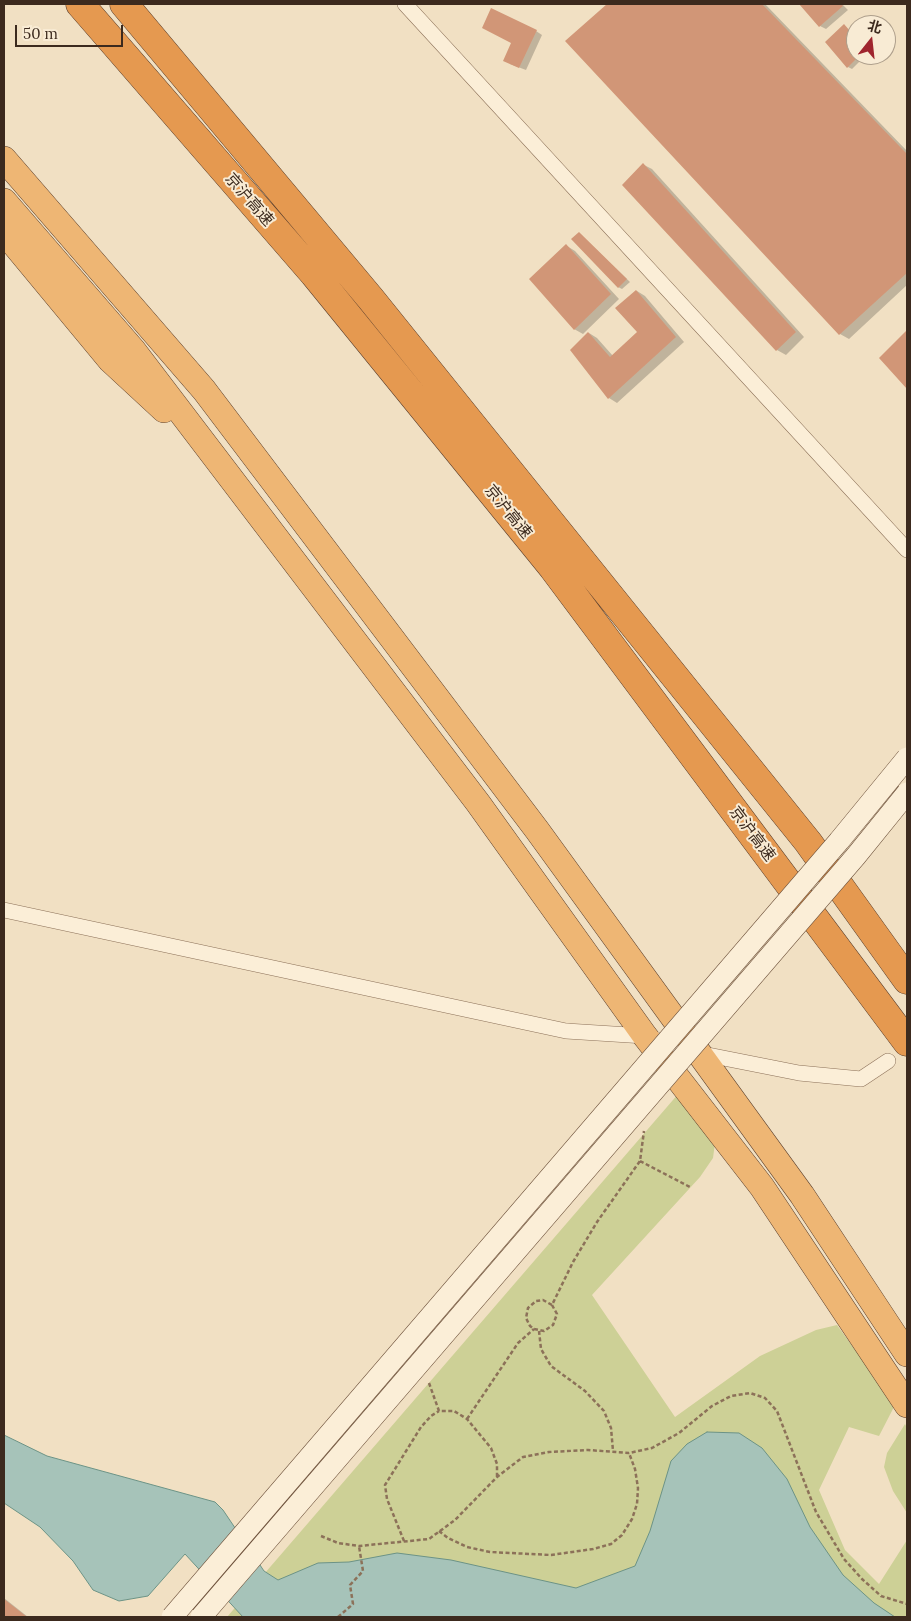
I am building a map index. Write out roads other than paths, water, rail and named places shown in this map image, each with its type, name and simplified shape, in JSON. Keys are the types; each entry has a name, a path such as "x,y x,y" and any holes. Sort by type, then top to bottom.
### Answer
{"highway":[{"name":"京沪高速","path":"80,4 314,274 553,568 907,1042"},
{"name":"京沪高速","path":"124,4 371,299 808,842 907,980"},
{"path":"4,159 204,390 537,830 802,1195 907,1354"},
{"path":"4,201 134,352 478,803 645,1036 762,1187 907,1405"},
{"path":"4,232 110,360 213,455"}],"main road":[{"path":"172,1617 839,842 907,758"},
{"path":"201,1617 850,863 907,793"}],"street":[{"path":"404,4 907,550"},
{"path":"4,910 566,1031 645,1036 698,1053 799,1073 861,1079 888,1061"}],"water":[{"path":"707,1432 739,1433 762,1448 787,1479 810,1527 843,1575 874,1603 895,1617 243,1617 185,1554 148,1596 119,1601 93,1590 73,1561 40,1527 4,1503 4,1435 47,1456 215,1502 223,1510 264,1571 278,1580 318,1563 349,1562 397,1553 451,1560 576,1588 635,1566 650,1531 671,1461 687,1444"}]}
